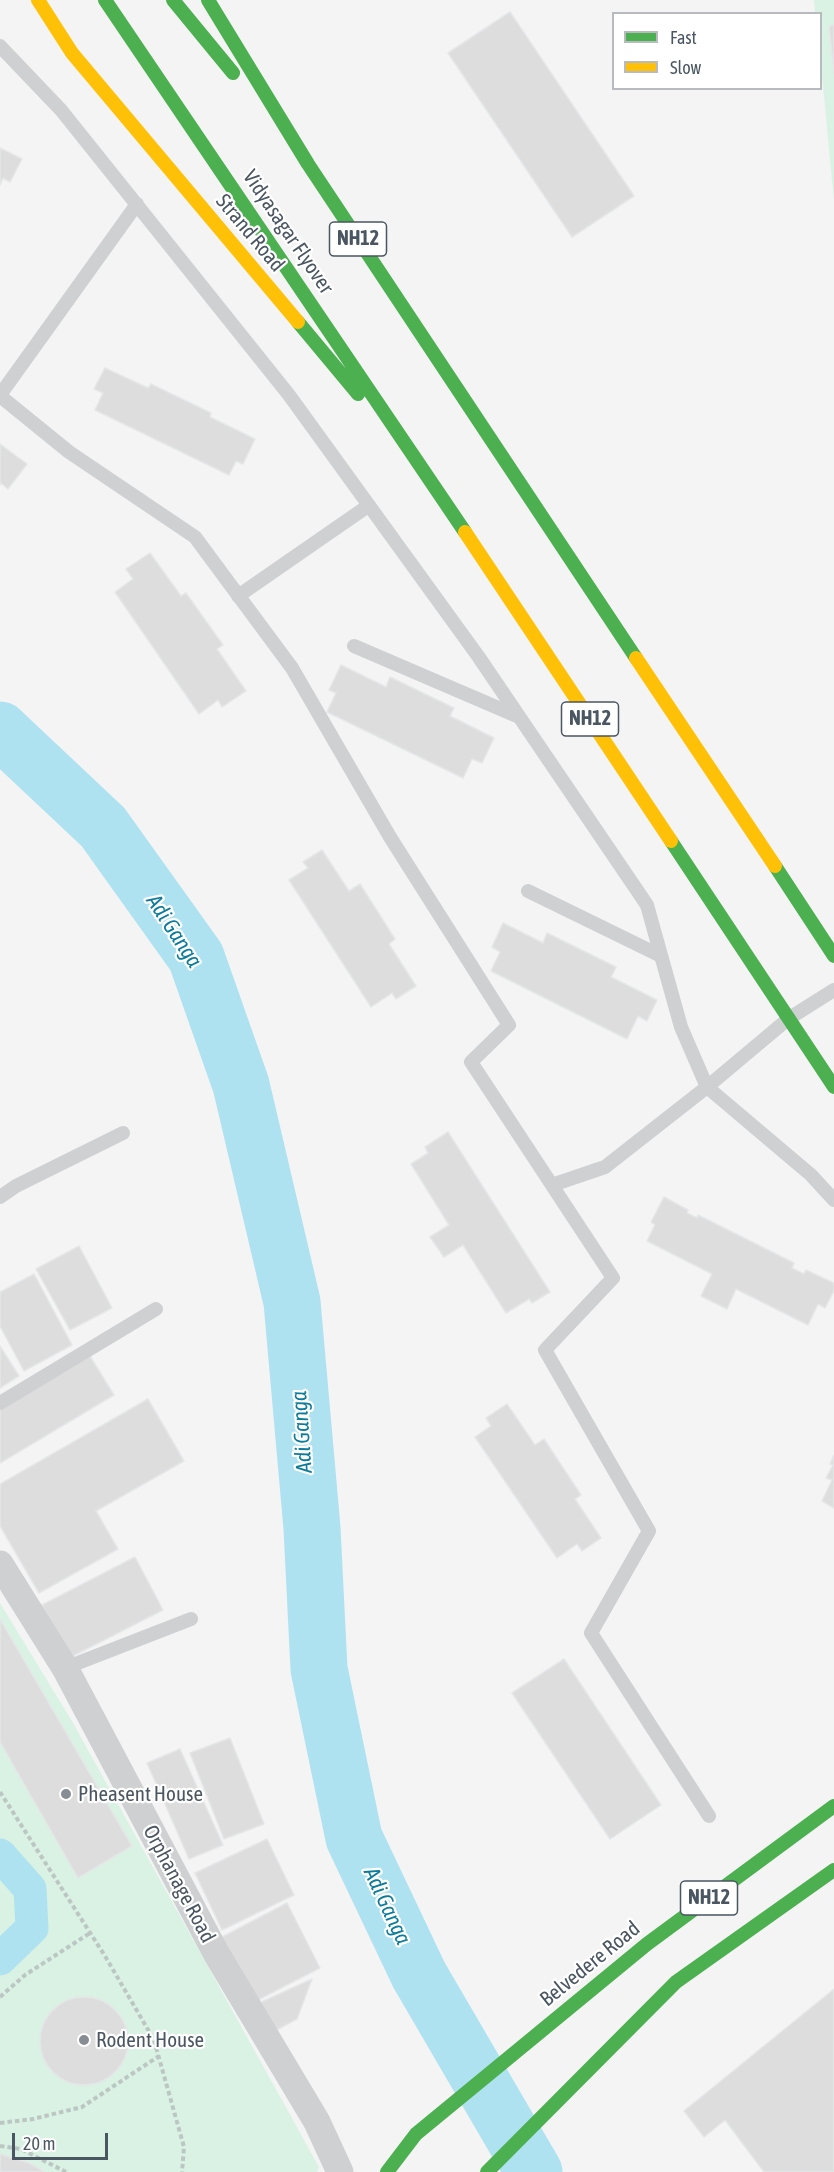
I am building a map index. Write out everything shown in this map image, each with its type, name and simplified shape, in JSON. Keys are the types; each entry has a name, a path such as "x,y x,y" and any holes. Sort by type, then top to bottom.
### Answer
{"main road":[{"name":"Strand Road","path":"38,0 72,53 436,488"},
{"name":"Vidyasagar Flyover","path":"105,0 436,488"},
{"path":"173,0 308,164"},
{"name":"NH12","path":"208,0 308,164 834,956"},
{"name":"NH12","path":"436,488 834,1087"},
{"name":"Belvedere Road","path":"387,2172 416,2133 647,1944 834,1806"},
{"name":"NH12","path":"488,2172 676,1982 834,1870"}],"street":[{"name":"Orphanage Road","path":"0,1564 65,1668 216,1953 317,2122 340,2172"}],"lane":[{"path":"0,46 61,110 290,395 478,656 647,905 681,1027 707,1087 811,1175 834,1200"},
{"path":"137,204 0,395 69,452 195,537 292,668 390,837 509,1025 471,1062 613,1278 545,1350 650,1531 591,1633 709,1815"},
{"path":"238,596 368,506"},
{"path":"354,645 519,717"},
{"path":"528,891 661,956"},
{"path":"552,1185 605,1167 707,1087 788,1019 834,990"},
{"path":"0,1197 16,1186 123,1133"},
{"path":"0,1403 156,1308"},
{"path":"65,1668 191,1619"}],"path":[{"path":"0,1792 90,1933 154,2040 184,2146 182,2172"},
{"path":"0,1997 25,1975 90,1933"},
{"path":"0,2123 33,2119 82,2107 159,2056"},
{"path":"0,2146 21,2149 66,2172"}],"green space":[{"path":"814,0 834,0 834,201 822,75 822,12 815,12"},
{"path":"0,1603 73,1723 319,2167 317,2172 0,2172"}],"building":[{"path":"510,12 634,196 572,237 448,53"},
{"path":"834,25 834,73 829,26"},
{"path":"0,148 22,159 10,182 3,178 0,185"},
{"path":"105,368 148,388 151,384 211,413 210,417 255,439 243,464 236,461 229,475 95,410 103,393 94,389"},
{"path":"0,444 27,464 8,489 1,483 0,485"},
{"path":"150,553 181,596 186,593 223,645 217,649 246,691 222,707 218,700 199,714 115,592 133,579 126,569"},
{"path":"341,665 386,687 390,677 454,708 450,716 494,738 482,763 472,759 463,778 327,712 336,693 329,690"},
{"path":"322,850 349,891 360,884 395,939 389,944 416,986 396,999 392,993 371,1007 289,880 308,868 303,862"},
{"path":"503,923 543,943 547,933 616,967 611,977 657,1000 647,1021 638,1016 627,1039 491,971 500,952 492,947"},
{"path":"448,1132 550,1292 532,1303 529,1299 506,1313 463,1245 444,1257 430,1237 449,1225 411,1164 428,1153 425,1147"},
{"path":"664,1197 688,1210 687,1213 697,1218 698,1215 794,1263 792,1268 804,1274 806,1270 834,1283 834,1291 825,1308 818,1304 808,1325 736,1289 727,1309 701,1296 712,1274 647,1241 655,1225 651,1222"},
{"path":"79,1246 112,1308 70,1330 36,1269"},
{"path":"34,1274 72,1345 24,1371 0,1326 0,1292"},
{"path":"0,1346 19,1376 0,1388"},
{"path":"90,1356 114,1395 0,1463 0,1409"},
{"path":"148,1399 184,1461 96,1511 118,1549 39,1593 0,1526 0,1484"},
{"path":"507,1404 535,1445 544,1439 581,1495 575,1499 601,1538 582,1551 577,1544 557,1558 475,1437 491,1426 486,1418"},
{"path":"834,1455 834,1508 822,1501 832,1480 826,1478 833,1465 830,1464"},
{"path":"135,1557 163,1610 69,1658 42,1605"},
{"name":"Pheasent House","path":"0,1619 132,1846 78,1878 0,1742"},
{"path":"564,1659 661,1805 610,1839 512,1693"},
{"path":"230,1738 264,1824 224,1839 190,1753"},
{"path":"180,1749 223,1845 189,1859 147,1763"},
{"path":"267,1839 294,1895 222,1930 195,1873"},
{"path":"287,1903 320,1968 254,2002 220,1938"},
{"path":"312,1979 297,2019 271,2033 257,2004"},
{"path":"834,1989 834,2172 764,2172 725,2120 704,2137 684,2111"},
{"name":"Rodent House","path":"75,1997 93,1997 109,2004 121,2016 128,2032 128,2050 121,2066 109,2078 93,2085 75,2085 59,2078 47,2066 40,2050 40,2032 47,2016 59,2004"},
{"path":"0,2154 29,2163 45,2172 0,2172"}],"waterway":[{"name":"Adi Ganga","path":"0,730 103,827 196,957 241,1085 292,1302 312,1528 319,1669 354,1838 419,1975 534,2172"},
{"path":"0,1855 30,1889 32,1928 0,1959"}],"traffic: fast":[{"path":"105,0 465,532"},
{"path":"173,0 233,73"},
{"path":"208,0 308,164 636,658"},
{"path":"298,322 358,394"},
{"path":"671,841 834,1087"},
{"path":"775,866 834,956"},
{"path":"387,2172 416,2134 647,1944 834,1806"},
{"path":"487,2172 676,1982 834,1870"}],"traffic: slow":[{"path":"38,0 72,53 298,322"},
{"path":"465,532 671,841"},
{"path":"636,658 775,866"}],"place":[{"name":"Pheasent House","path":"66,1794"},
{"name":"Rodent House","path":"84,2040"}]}
